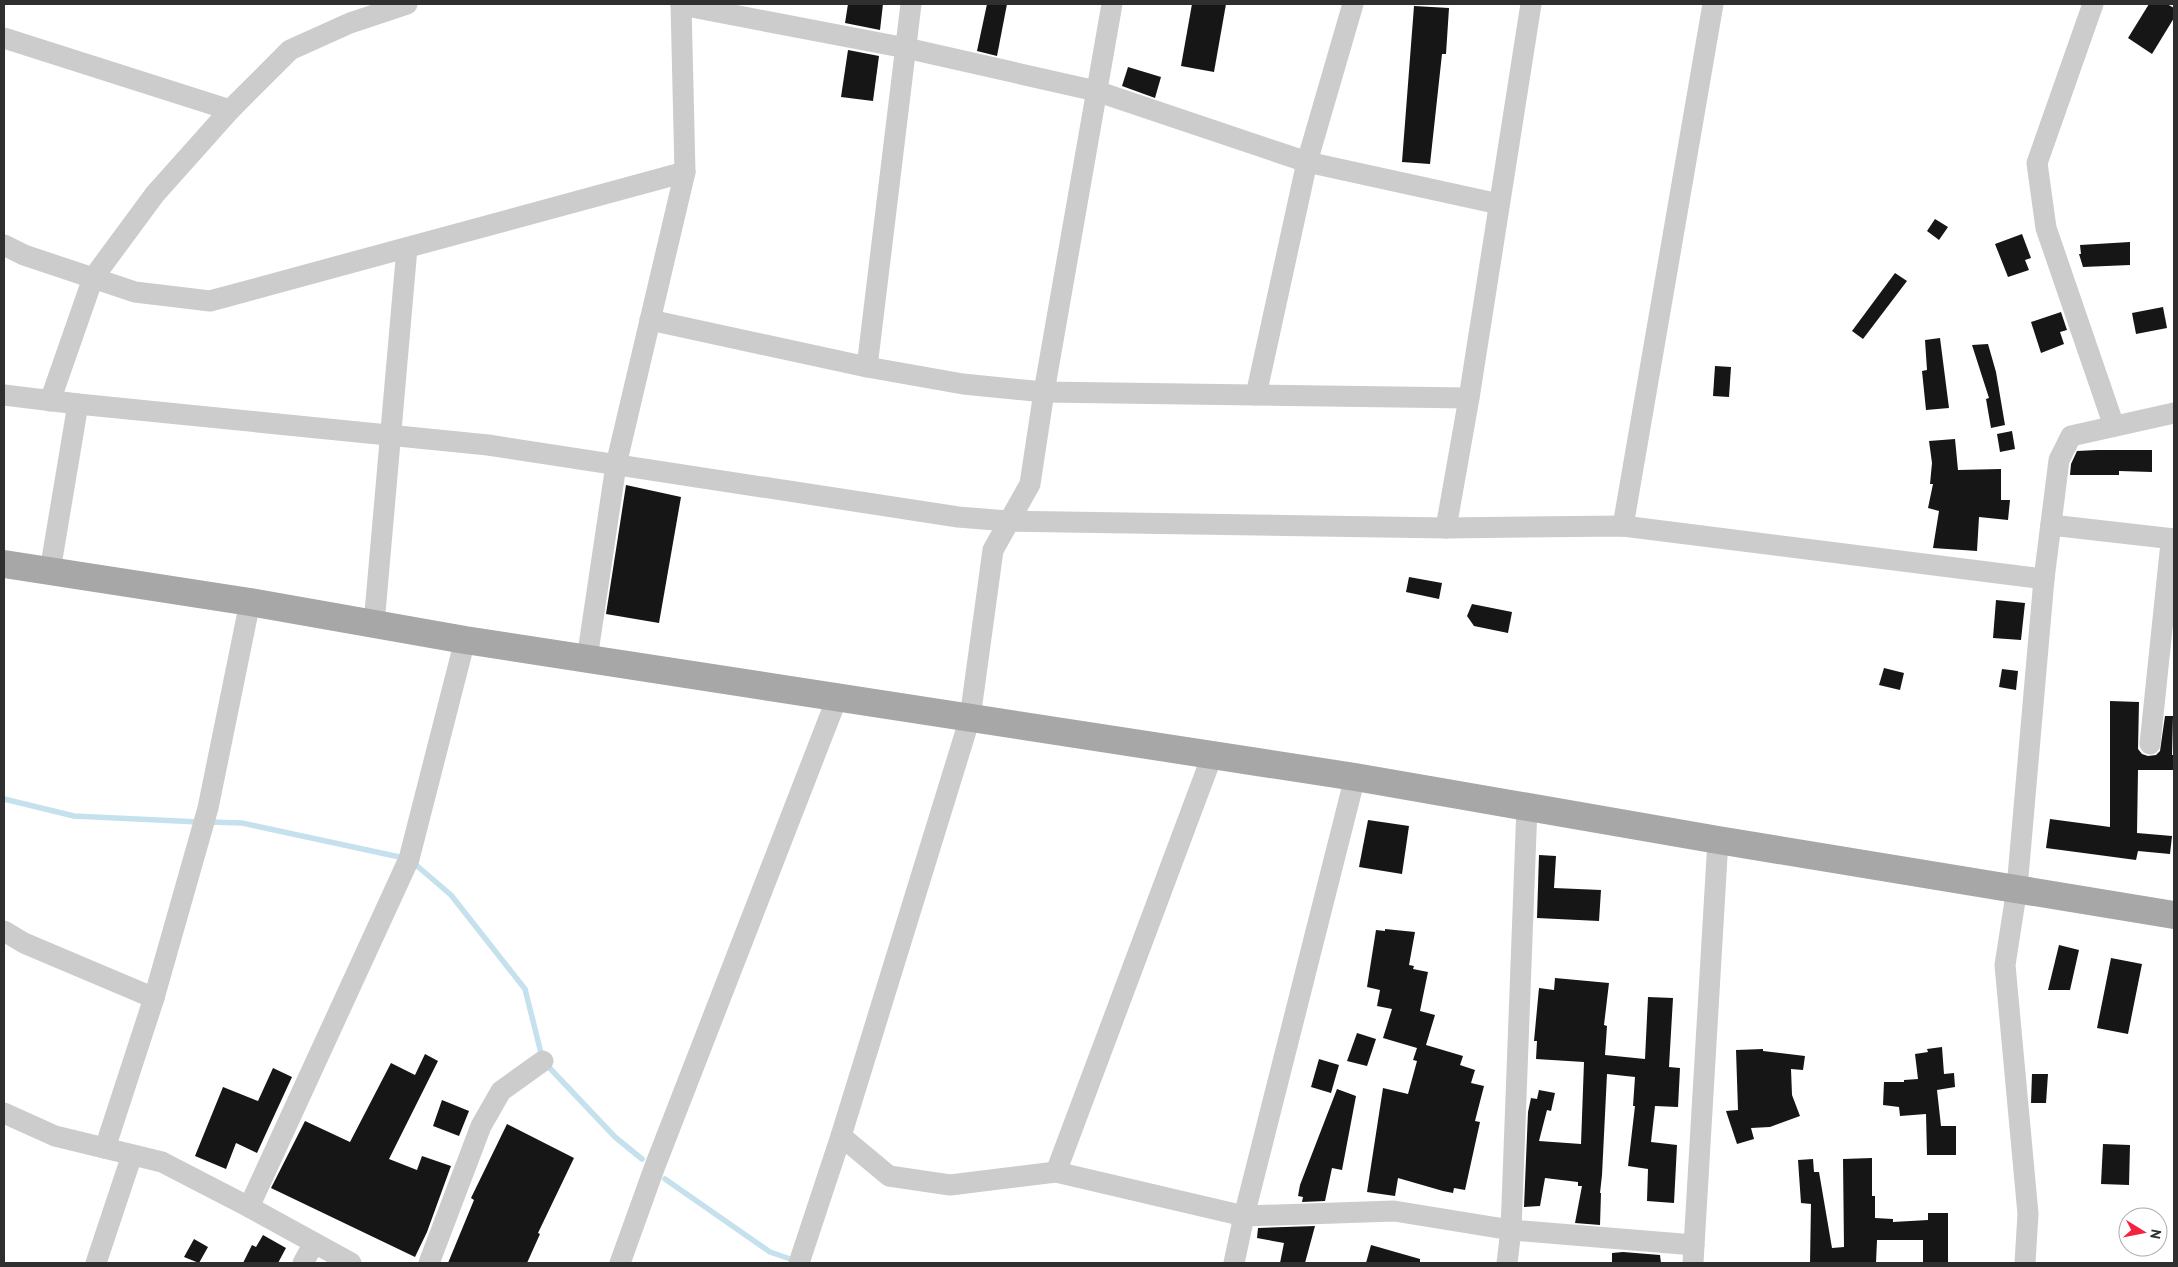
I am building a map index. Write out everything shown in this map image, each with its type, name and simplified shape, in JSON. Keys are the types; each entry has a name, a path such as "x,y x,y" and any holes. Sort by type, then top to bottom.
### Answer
{"main road":[{"path":"4,564 250,602 465,640 1354,777 1718,840 2174,914"}],"street":[{"path":"50,401 93,278 154,194 230,110 290,50 350,23 407,4"},
{"path":"588,659 616,464 685,172 681,4 906,48 1096,91 1307,162 1498,204"},
{"path":"868,367 911,4"},
{"path":"799,1263 841,1136 970,718 993,550 1030,484 1044,392 1112,4"},
{"path":"1256,395 1307,162 1353,4"},
{"path":"1446,528 1469,398 1498,204 1532,4"},
{"path":"1623,526 1712,4"},
{"path":"2093,4 2037,163 2046,228 2114,426"},
{"path":"4,38 230,110"},
{"path":"4,245 24,255 135,292 210,301 685,172"},
{"path":"374,624 407,248"},
{"path":"650,320 868,367 962,384 1044,392 1469,398"},
{"path":"4,395 488,445 958,517 1008,521 1446,528 1623,526 2044,579"},
{"path":"50,571 78,404"},
{"path":"2025,1263 2028,1214 2005,966 2017,888 2044,579 2059,460 2071,436 2174,413"},
{"path":"2051,525 2174,539"},
{"path":"2150,744 2170,552 2174,544"},
{"path":"105,1148 154,998 208,808 250,602"},
{"path":"249,1206 409,859 465,640"},
{"path":"620,1263 654,1166 837,698"},
{"path":"1056,1172 1212,756"},
{"path":"1234,1263 1244,1216 1354,777"},
{"path":"1507,1263 1511,1230 1527,806"},
{"path":"841,1136 889,1176 950,1185 1056,1172 1244,1216 1394,1210 1511,1230 1693,1254 1718,840"},
{"path":"4,930 24,943 154,998"},
{"path":"429,1263 481,1126 501,1091 543,1061"},
{"path":"4,1113 55,1136 162,1162 249,1206 351,1263"},
{"path":"96,1263 132,1155"},
{"path":"303,1263 314,1243"}],"building":[{"path":"848,4 883,4 880,30 845,23"},
{"path":"987,4 1007,4 997,56 977,51"},
{"path":"1192,4 1226,4 1214,72 1181,66"},
{"path":"2149,4 2167,4 2174,8 2174,18 2152,54 2128,38"},
{"path":"1414,6 1449,8 1446,54 1442,54 1430,164 1402,162"},
{"path":"848,50 879,56 873,101 841,97"},
{"path":"1128,67 1161,77 1155,98 1122,86"},
{"path":"1935,219 1948,227 1939,240 1927,231"},
{"path":"2022,234 2031,258 2025,260 2029,270 2008,277 1995,244"},
{"path":"2130,242 2130,265 2083,267 2079,254 2081,254 2080,245"},
{"path":"1895,273 1907,281 1863,339 1852,331"},
{"path":"2163,307 2167,328 2136,334 2132,313"},
{"path":"2061,312 2067,330 2060,332 2064,344 2041,353 2031,322"},
{"path":"1940,338 1949,408 1926,410 1922,371 1927,370 1925,340"},
{"path":"1988,344 1996,372 2005,425 1991,428 1986,399 1989,398 1972,345"},
{"path":"1715,366 1731,367 1729,397 1713,396"},
{"path":"2012,431 2015,449 2000,452 1997,434"},
{"path":"1955,439 1958,470 2001,469 2001,500 2010,500 2008,520 1979,517 1977,551 1933,548 1939,511 1928,508 1933,484 1930,484 1932,463 1929,441"},
{"path":"2152,450 2152,472 2119,471 2119,475 2070,475 2071,464 2077,451"},
{"path":"626,485 681,497 659,623 606,614"},
{"path":"1409,577 1442,583 1439,599 1406,592"},
{"path":"1996,600 2025,603 2021,640 1993,638"},
{"path":"1472,604 1512,612 1508,633 1474,626 1467,616"},
{"path":"1884,668 1904,673 1900,690 1879,685"},
{"path":"2002,669 2018,671 2016,690 1999,687"},
{"path":"2110,701 2139,702 2138,749 2142,754 2148,756 2156,755 2160,751 2165,716 2173,716 2172,755 2174,755 2174,770 2138,770 2137,833 2172,836 2170,854 2138,851 2136,860 2046,848 2050,819 2110,827"},
{"path":"1368,820 1409,826 1402,874 1359,867"},
{"path":"1539,855 1556,856 1554,888 1601,890 1599,921 1537,918"},
{"path":"1385,929 1415,932 1409,965 1414,966 1413,969 1428,972 1420,1011 1435,1015 1426,1045 1463,1056 1460,1065 1475,1070 1471,1083 1484,1086 1475,1121 1480,1122 1465,1190 1454,1188 1453,1193 1398,1178 1395,1196 1367,1192 1383,1088 1408,1094 1417,1061 1413,1060 1417,1048 1383,1038 1392,1009 1377,1006 1380,990 1367,987 1376,930 1385,931"},
{"path":"2059,945 2079,950 2070,990 2048,990"},
{"path":"2111,958 2142,964 2128,1034 2097,1028"},
{"path":"1555,978 1609,983 1604,1025 1607,1026 1605,1055 1645,1059 1648,997 1673,998 1669,1067 1680,1068 1678,1107 1655,1106 1651,1142 1677,1145 1674,1203 1647,1201 1648,1169 1628,1166 1635,1106 1633,1106 1635,1077 1607,1074 1600,1225 1575,1223 1582,1186 1578,1186 1578,1182 1545,1178 1540,1206 1524,1207 1528,1112 1531,1098 1537,1099 1539,1090 1555,1093 1551,1111 1547,1110 1539,1141 1581,1144 1584,1062 1536,1059 1537,1041 1534,1041 1539,988 1554,990"},
{"path":"1357,1033 1376,1039 1367,1066 1347,1061"},
{"path":"1942,1047 1944,1074 1954,1073 1955,1087 1937,1090 1941,1126 1956,1126 1956,1155 1927,1155 1926,1114 1900,1116 1899,1107 1883,1105 1884,1082 1904,1082 1904,1080 1918,1079 1915,1054 1928,1052 1927,1049"},
{"path":"1763,1049 1763,1051 1805,1056 1803,1070 1791,1069 1792,1095 1800,1116 1770,1127 1751,1128 1754,1139 1737,1144 1726,1111 1738,1110 1736,1050"},
{"path":"425,1054 438,1061 389,1159 417,1170 422,1156 451,1166 427,1232 415,1257 271,1188 305,1121 350,1142 391,1063 415,1075"},
{"path":"1319,1059 1339,1065 1331,1093 1311,1087"},
{"path":"273,1068 292,1077 257,1153 236,1143 226,1169 195,1156 223,1087 258,1101"},
{"path":"2032,1074 2048,1074 2046,1103 2031,1103"},
{"path":"1337,1089 1356,1096 1342,1170 1332,1168 1325,1201 1302,1202 1303,1197 1298,1196 1300,1185"},
{"path":"442,1100 469,1111 459,1136 433,1126"},
{"path":"507,1124 574,1158 538,1233 540,1234 527,1263 448,1263 474,1200 471,1198"},
{"path":"2103,1144 2130,1145 2129,1185 2101,1184"},
{"path":"1872,1158 1872,1196 1875,1196 1875,1218 1893,1219 1893,1222 1928,1220 1928,1213 1948,1213 1948,1263 1923,1263 1923,1240 1877,1240 1876,1263 1810,1263 1811,1204 1801,1203 1798,1160 1813,1159 1814,1172 1819,1172 1832,1248 1844,1247 1843,1159"},
{"path":"1315,1226 1305,1263 1280,1263 1284,1243 1257,1238 1258,1228"},
{"path":"263,1235 286,1248 278,1263 243,1263 252,1245 256,1247"},
{"path":"194,1239 208,1247 199,1263 184,1257"},
{"path":"1371,1245 1420,1259 1420,1263 1366,1263"},
{"path":"1612,1253 1660,1255 1661,1263 1612,1263"}],"waterway":[{"path":"4,799 74,816 199,822"},
{"path":"209,822 242,823 409,859 451,895 525,989 543,1061 615,1137 642,1159"},
{"path":"665,1179 770,1252 796,1261"}]}
